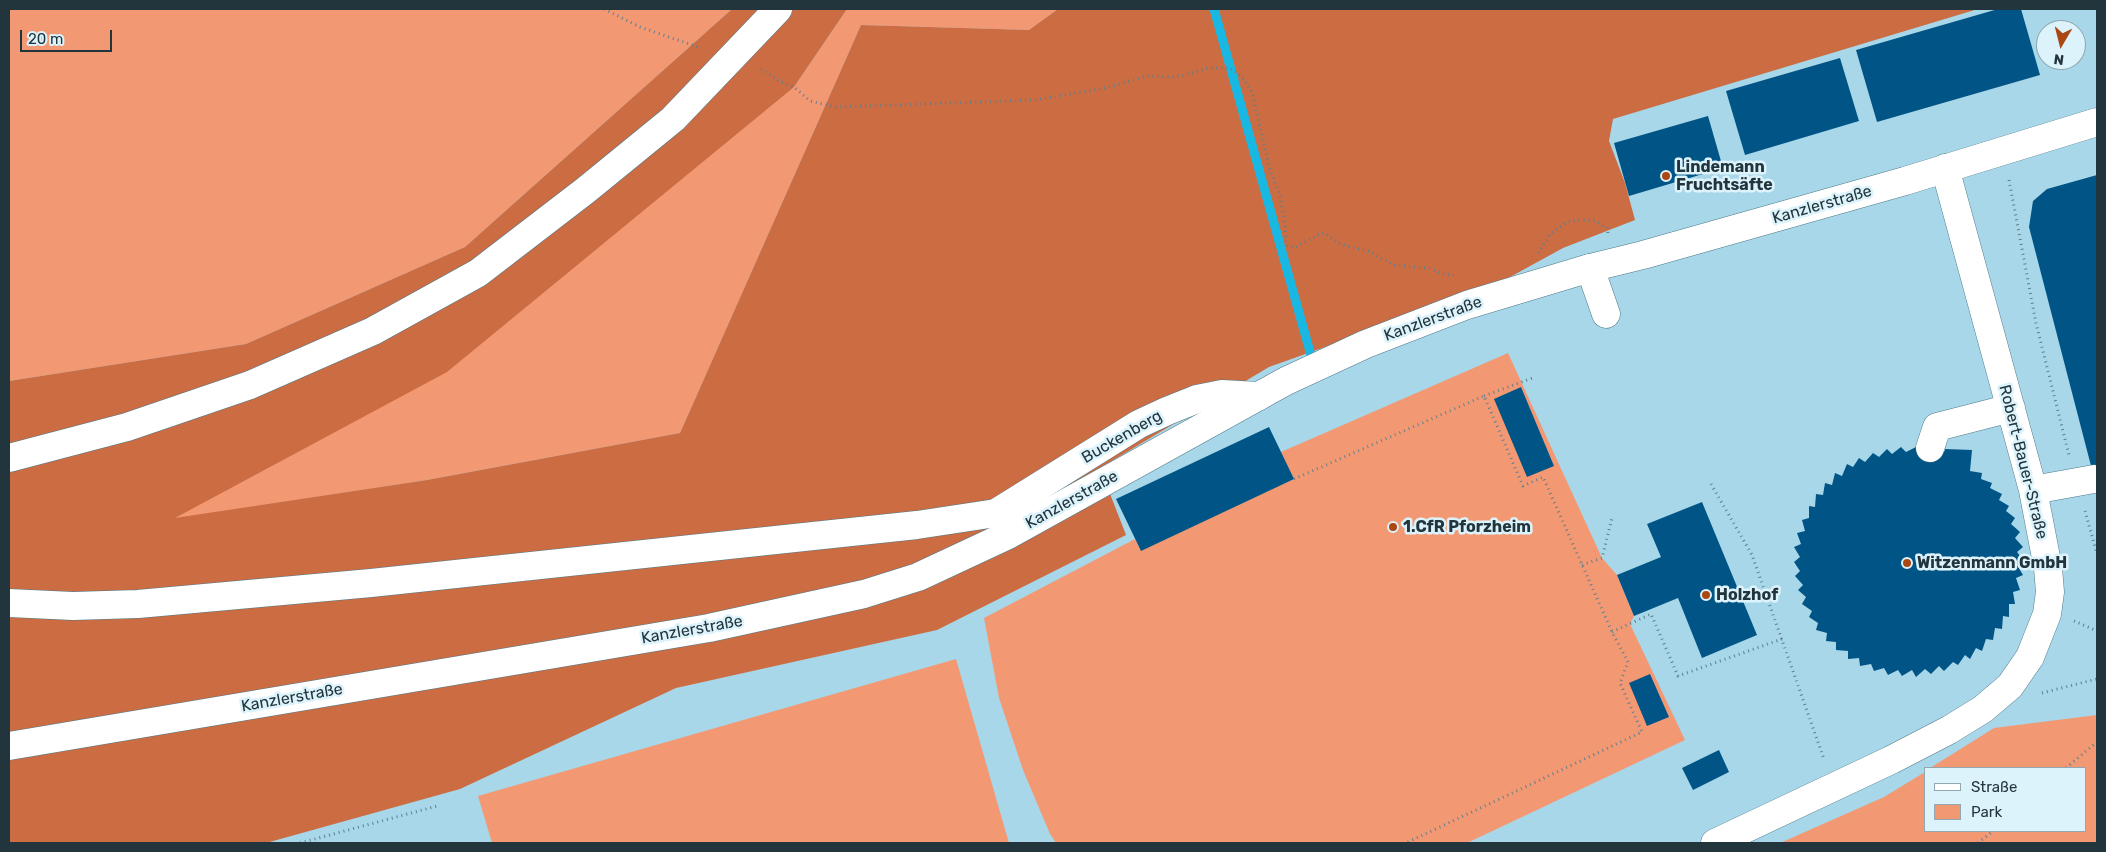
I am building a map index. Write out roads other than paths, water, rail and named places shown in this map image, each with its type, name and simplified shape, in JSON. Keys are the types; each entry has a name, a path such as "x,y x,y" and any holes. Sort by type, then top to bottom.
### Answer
{"main road":[{"path":"9,458 127,427 250,385 312,359 390,322 478,273 571,202 673,119 778,9"},
{"name":"Kanzlerstraße","path":"9,746 709,628 864,594 918,576 962,558 1008,535 1259,396 1366,344 1467,305 1590,268 1643,255 2004,152 2097,122"},
{"name":"Robert-Bauer-Straße","path":"1715,843 1835,788 1949,730 1983,709 2010,686 2030,657 2047,614 2050,592 2048,568 2033,490 1945,168"},
{"path":"1590,268 1606,314"},
{"name":"Buckenberg","path":"9,603 72,606 138,604 371,584 917,525 996,512 1139,424 1167,410 1197,399 1222,394 1259,396"},
{"path":"1930,448 1937,427 2011,408"},
{"path":"2033,490 2085,480"}],"waterway":[{"path":"1214,9 1312,359"}],"place":[{"name":"Lindemann Fruchtsäfte","path":"1666,176"},
{"name":"1.CfR Pforzheim","path":"1393,527"},
{"name":"Witzenmann GmbH","path":"1907,563"},
{"name":"Holzhof","path":"1706,595"}]}
